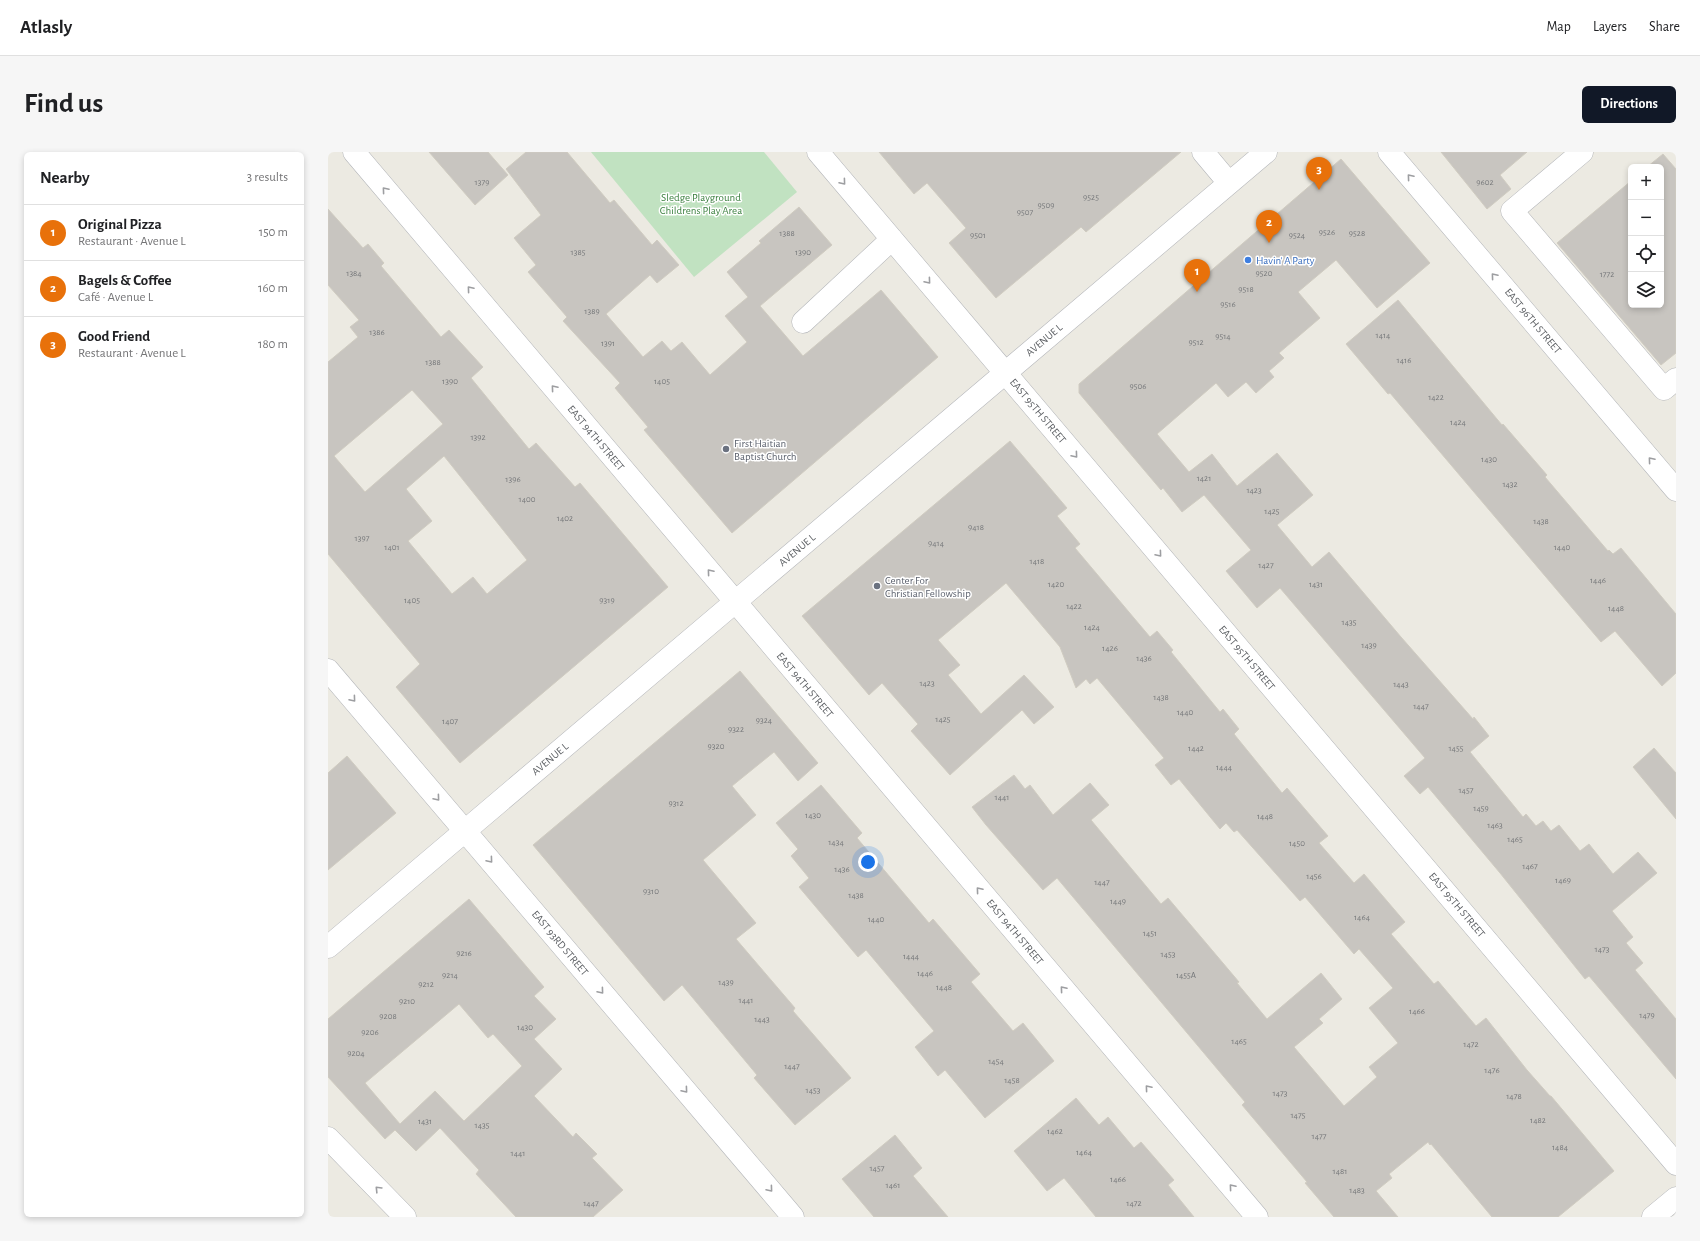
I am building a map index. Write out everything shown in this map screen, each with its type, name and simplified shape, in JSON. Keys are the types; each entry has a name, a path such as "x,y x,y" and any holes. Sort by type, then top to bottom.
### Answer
{"street":[{"name":"EAST 94TH STREET","path":"354,152 1257,1217"},
{"name":"EAST 95TH STREET","path":"818,152 1676,1164"},
{"path":"1204,152 1229,183"},
{"name":"AVENUE L","path":"328,947 464,830 1266,152"},
{"name":"EAST 96TH STREET","path":"1389,152 1676,490"},
{"path":"1582,152 1512,210 1664,389 1676,379"},
{"path":"803,322 892,239"},
{"name":"EAST 93RD STREET","path":"328,670 793,1217"},
{"path":"328,1138 405,1217"},
{"path":"1653,1217 1676,1198"}],"green space":[{"name":"Sledge Playground Childrens Play Area","path":"591,152 764,152 797,192 694,277"}],"building":[{"path":"429,152 488,152 508,175 475,205"},
{"path":"526,152 567,152 610,203 614,200 652,245 657,240 679,265 657,283 650,275 606,314 643,357 662,341 671,351 682,342 710,375 747,342 725,316 748,297 727,272 761,243 759,241 799,207 832,245 760,306 803,356 881,290 938,357 732,533 644,430 648,427 615,388 620,383 563,321 567,317 528,272 536,265 514,238 541,215 506,169"},
{"path":"879,152 1181,152 1086,232 1081,227 996,298 949,243 966,228 927,183 914,194"},
{"path":"1441,152 1527,152 1500,175 1511,189 1487,209"},
{"path":"1663,154 1676,169 1676,353 1661,365 1557,243 1628,184 1628,308 1664,308 1664,164 1651,164"},
{"path":"1341,159 1430,263 1377,308 1336,260 1298,292 1320,318 1279,353 1284,358 1269,371 1274,377 1256,393 1246,382 1228,397 1216,383 1157,434 1189,472 1212,454 1237,486 1277,453 1313,495 1277,525 1312,567 1329,552 1473,719 1474,717 1489,736 1470,752 1523,817 1526,814 1536,826 1543,821 1551,831 1559,825 1580,851 1589,844 1613,874 1638,852 1657,873 1612,911 1633,937 1626,943 1643,963 1635,970 1676,1019 1676,1079 1589,976 1585,979 1500,873 1428,787 1420,794 1404,776 1425,758 1280,588 1257,608 1226,571 1251,550 1204,495 1182,512 1163,488 1161,490 1079,393 1079,384"},
{"path":"328,209 363,248 368,244 384,263 381,266 441,337 449,330 483,367 471,378 529,449 536,443 575,487 580,483 668,587 460,763 396,687 420,664 328,554 328,362 358,337 350,327 359,320 328,285","holes":["412,390 443,424 365,492 334,456","444,456 527,560 487,594 473,577 452,594 408,541 432,521 406,489"]},
{"path":"1398,300 1502,425 1503,424 1547,475 1545,477 1608,551 1609,550 1613,554 1621,548 1676,614 1676,673 1662,686 1615,631 1601,642 1390,393 1388,394 1346,344"},
{"path":"1010,441 1067,508 1057,516 1080,544 1075,548 1150,637 1157,631 1173,650 1171,652 1220,712 1223,709 1239,729 1234,734 1282,793 1287,788 1328,836 1319,843 1354,883 1364,874 1405,922 1391,934 1434,984 1438,981 1476,1026 1486,1018 1527,1070 1551,1096 1614,1171 1558,1217 1492,1217 1428,1142 1389,1174 1392,1178 1376,1191 1398,1217 1334,1217 1305,1183 1307,1182 1242,1105 1245,1102 1057,878 1043,890 986,825 972,807 1014,775 1025,789 1030,785 1053,815 1090,783 1109,805 1091,820 1161,904 1168,898 1239,982 1237,983 1267,1019 1321,973 1342,999 1319,1019 1323,1023 1294,1047 1344,1106 1377,1077 1369,1067 1398,1043 1369,1008 1393,988 1359,949 1354,954 1305,897 1300,901 1237,830 1234,832 1226,823 1220,829 1179,779 1171,785 1155,765 1164,758 1097,678 1090,684 1086,679 1076,688 1060,647 1006,583 938,640 960,665 948,675 981,714 1024,675 1054,707 1034,724 1022,710 950,775 911,731 918,724 882,683 869,695 802,616"},
{"path":"740,671 818,763 798,781 774,752 732,786 756,815 703,860 756,923 736,939 795,1008 793,1011 851,1078 795,1125 754,1078 757,1075 682,985 664,1001 533,845"},
{"path":"1654,748 1676,773 1676,819 1633,767"},
{"path":"347,756 396,813 328,870 328,773"},
{"path":"821,785 862,833 857,838 929,923 933,919 980,974 971,982 1013,1031 1023,1023 1054,1061 985,1118 945,1070 938,1076 915,1047 934,1031 866,950 858,957 799,887 809,878 791,856 798,849 776,823"},
{"path":"469,899 544,987 534,996 556,1019 534,1039 562,1069 534,1096 573,1137 576,1133 597,1154 592,1158 623,1190 593,1217 516,1217 476,1174 479,1170 440,1128 416,1151 395,1130 385,1139 328,1077 328,1019","holes":["459,1004 488,1038 493,1034 522,1066 464,1121 435,1091 400,1124 365,1083"]},
{"path":"1076,1098 1099,1125 1108,1117 1134,1148 1141,1142 1174,1180 1168,1185 1194,1217 1096,1217 1064,1178 1047,1191 1014,1151"},
{"path":"895,1135 922,1168 913,1176 948,1217 874,1217 842,1179"}],"place":[{"name":"Good Friend","path":"1319,190"},
{"name":"Bagels & Coffee","path":"1269,243"},
{"name":"Havin' A Party","path":"1248,260"},
{"name":"Original Pizza","path":"1197,292"},
{"name":"First Haitian Baptist Church","path":"726,449"},
{"name":"Center For Christian Fellowship","path":"877,586"}]}
